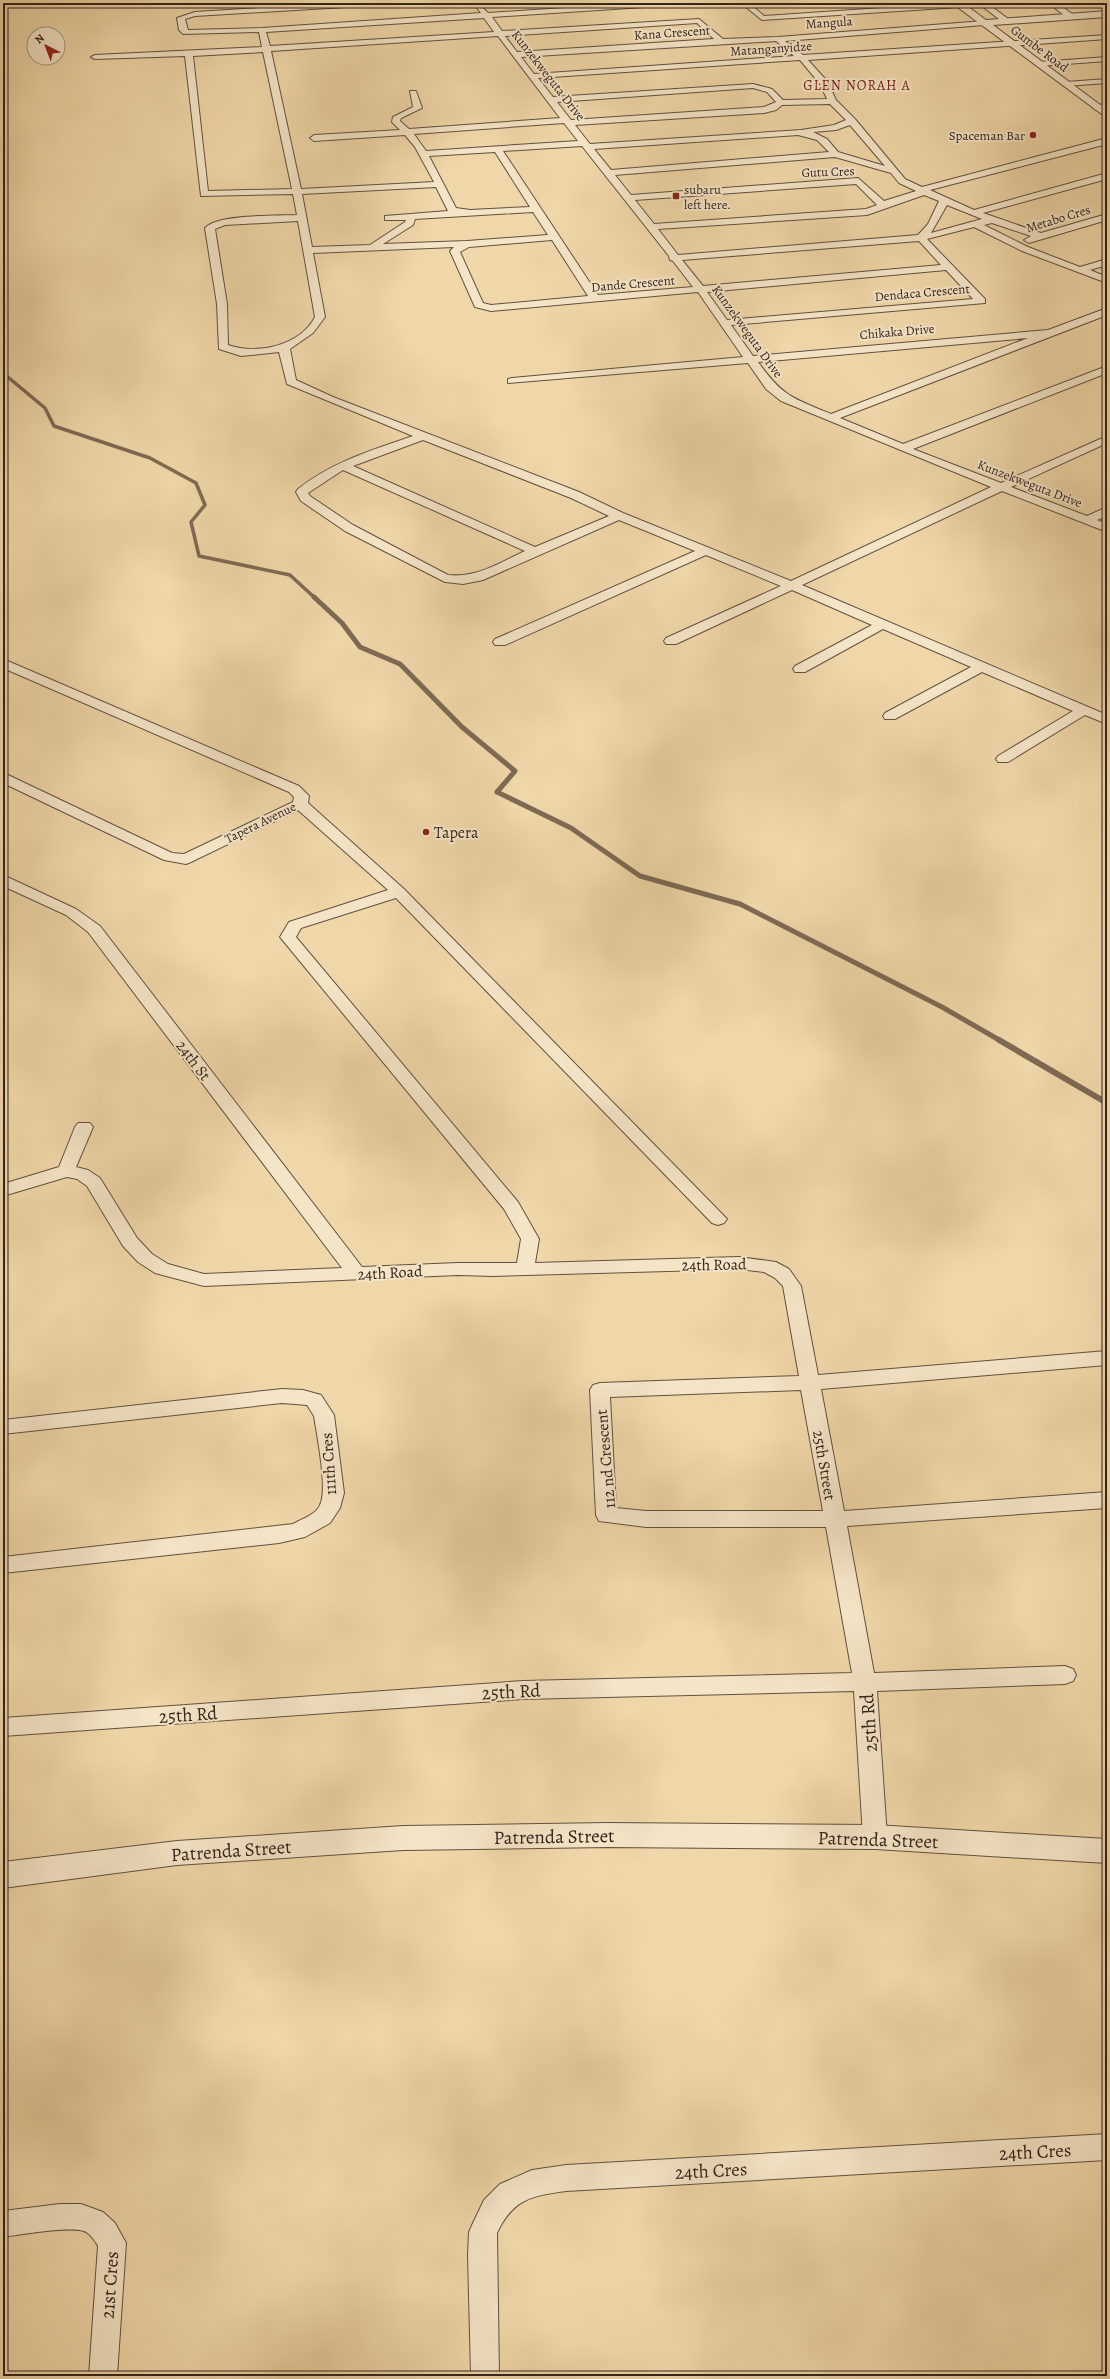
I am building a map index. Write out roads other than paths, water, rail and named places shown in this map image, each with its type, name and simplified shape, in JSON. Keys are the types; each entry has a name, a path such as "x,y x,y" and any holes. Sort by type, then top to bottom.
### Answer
{"street":[{"path":"379,3 336,13 262,30 186,32 183,30 181,18 195,14 336,13 487,15 674,3"},
{"name":"Kunzekweguta Drive","path":"478,3 515,55 588,145 673,258 701,290 723,323 770,387 785,399 999,487 1107,528"},
{"path":"745,3 762,18 958,4"},
{"path":"982,3 1007,21"},
{"path":"1052,3 1071,16"},
{"name":"Gumbe Road","path":"958,4 1107,115"},
{"path":"984,23 1107,14"},
{"name":"Kana Crescent","path":"95,57 189,54 699,21 721,41"},
{"name":"Mangula","path":"778,39 984,23"},
{"path":"262,30 303,218 320,317 316,324 297,340 284,348 241,353 223,347 222,304 210,228 214,225 226,222 303,218"},
{"name":"Matanganyidze","path":"533,76 1107,37"},
{"path":"721,41 778,39"},
{"name":"Mangula","path":"778,39 802,58 824,83 832,101"},
{"name":"Kana Crescent","path":"515,55 721,41"},
{"path":"189,54 204,194 297,192 438,184"},
{"path":"1038,64 1107,59"},
{"path":"1066,84 1107,81"},
{"path":"551,100 753,86 770,90 777,96 780,103"},
{"path":"413,93 418,108 397,117 396,122 412,136 452,210 460,213"},
{"path":"314,138 764,110 773,108 780,103 832,101 852,121 892,176"},
{"path":"1096,107 1107,106"},
{"path":"423,154 798,132 836,127 852,121"},
{"path":"798,132 819,137 829,144 835,154"},
{"path":"651,228 867,212 921,191 1107,141"},
{"path":"498,149 553,237 595,300"},
{"path":"608,173 835,154 892,176 921,191 972,213 1040,236"},
{"path":"972,213 1107,176"},
{"path":"858,181 873,180"},
{"name":"Gutu Cres","path":"629,198 858,181 882,205"},
{"path":"921,238 932,225 944,201"},
{"path":"388,218 536,209"},
{"path":"374,246 410,223 411,216"},
{"name":"Metabo Cres","path":"1017,245 1040,236 1107,217"},
{"path":"673,258 921,238 977,225 991,220"},
{"path":"977,225 1017,245 1107,280"},
{"path":"308,250 374,246 394,248 553,237"},
{"name":"Dendaca Crescent","path":"723,323 981,300 921,238"},
{"name":"Dande Crescent","path":"467,244 456,251 479,305 483,308 595,300 949,267"},
{"path":"1079,270 1107,262"},
{"name":"Chikaka Drive","path":"831,418 1107,311"},
{"name":"Chikaka Drive","path":"512,381 598,374 750,358 1047,333"},
{"path":"284,348 291,382 422,436 575,495 619,516 793,586 1107,720"},
{"path":"904,448 1107,369"},
{"path":"422,436 344,466 312,483 302,492 305,498 350,528 445,578 463,580 479,577 535,551 619,516"},
{"path":"671,641 793,586 999,487 1107,439"},
{"path":"344,466 535,551"},
{"path":"1088,520 1107,511"},
{"path":"500,642 705,551"},
{"path":"800,669 883,624"},
{"name":"Tapera Avenue","path":"3,663 294,789 302,796 300,804 186,859 179,859 169,857 3,778"},
{"path":"890,716 983,666"},
{"path":"1003,759 1084,710"},
{"path":"300,804 399,892 718,1219"},
{"name":"24th St","path":"3,880 71,912 94,929 357,1274"},
{"path":"399,892 295,925 288,937 512,1206 530,1239 525,1268"},
{"path":"3,1190 66,1171 84,1127"},
{"name":"24th Road","path":"66,1171 82,1174 94,1182 130,1242 146,1258 162,1269 204,1280 525,1268 762,1264"},
{"name":"25th Street","path":"762,1264 784,1273 792,1286 865,1682"},
{"path":"811,1383 1107,1358"},
{"name":"112 nd Crescent","path":"811,1383 600,1390 606,1515 646,1519 834,1519"},
{"name":"111th Cres","path":"3,1427 282,1396 303,1396 314,1400 324,1415 334,1493 330,1508 323,1517 298,1531 279,1535 3,1565"},
{"path":"834,1519 1107,1500"},
{"path":"865,1682 1065,1676"},
{"name":"25th Rd","path":"3,1727 523,1690 865,1682 875,1837"},
{"name":"Patrenda Street","path":"3,1875 177,1853 403,1838 608,1835 875,1837 1107,1851"},
{"name":"24th Cres","path":"485,2376 482,2255 483,2232 494,2209 510,2193 532,2183 574,2177 1107,2147"},
{"name":"21st Cres","path":"3,2224 71,2218 89,2219 102,2227 112,2243 103,2376"}],"waterway":[{"path":"3,373 45,408 54,426 150,458 196,483 205,505 191,522 199,556 290,575 315,598"},
{"path":"314,597 342,623 360,647 400,664 462,727 515,771 497,792 571,828 640,876 740,904 942,1007 1001,1041"},
{"path":"999,1040 1107,1103"}],"place":[{"name":"Spaceman Bar","path":"1033,135"},
{"name":"subaru left here.","path":"676,196"},
{"name":"Tapera","path":"426,832"}],"district":[{"name":"GLEN NORAH A","path":"857,85"}]}
